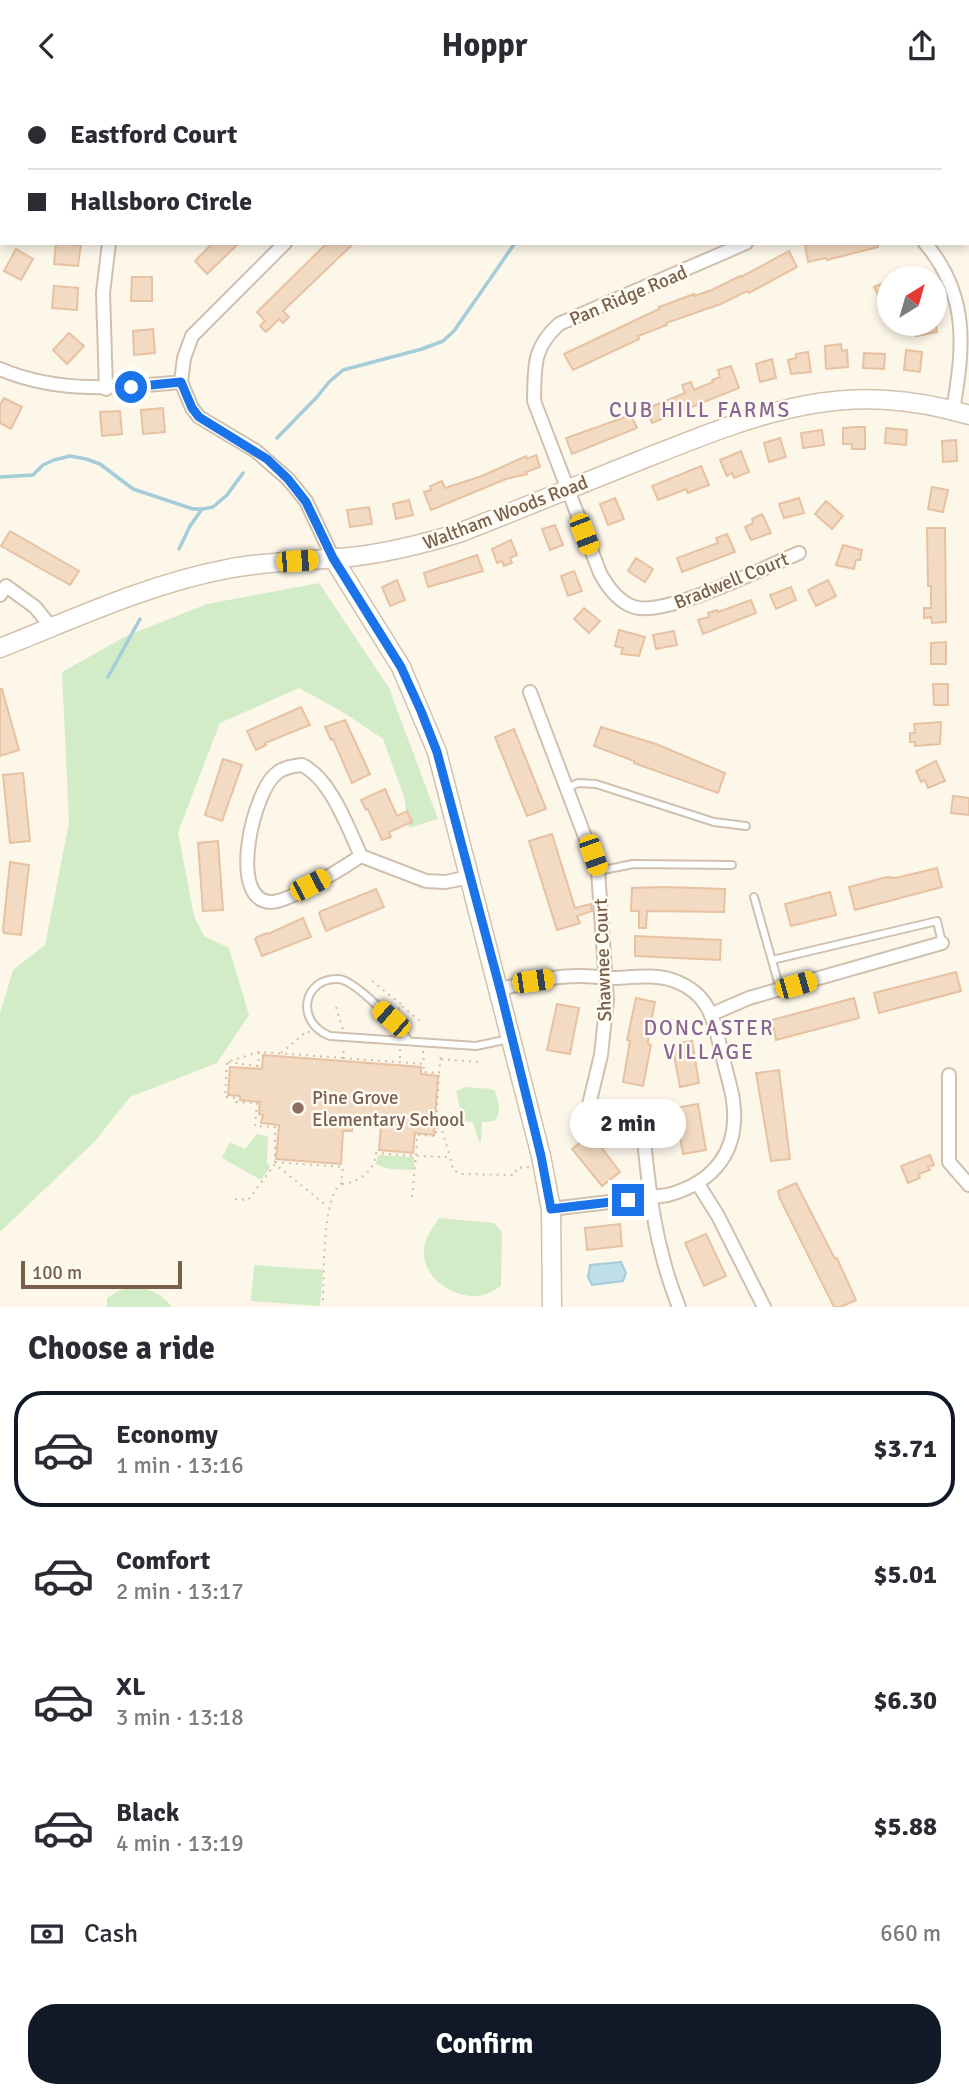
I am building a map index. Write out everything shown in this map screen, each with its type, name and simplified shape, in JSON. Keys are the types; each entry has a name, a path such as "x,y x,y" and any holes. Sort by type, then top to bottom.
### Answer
{"street":[{"path":"106,389 103,293 109,245"},
{"path":"283,245 192,336 184,358 181,382 192,408 199,417 256,451 288,479 306,502 333,558 401,667 421,711 437,752 541,1156 551,1209 552,1307"},
{"name":"Pan Ridge Road","path":"567,490 534,401 538,351 545,337 559,324 577,315 742,245"},
{"path":"927,245 950,280 959,312 961,413"},
{"path":"0,369 56,386 106,389 181,382"},
{"name":"Waltham Woods Road","path":"0,648 174,581 254,565 380,553 431,541 731,424 790,407 820,401 879,399 927,404 961,413"},
{"name":"Bradwell Court","path":"567,490 604,581 617,596 636,608 667,606 799,552"},
{"path":"0,595 6,586 35,607 52,628"},
{"name":"Shawnee Court","path":"530,692 598,871 607,999 604,1034 587,1113"},
{"path":"362,856 287,897 270,902 259,897 251,886 248,846 260,797 276,773 291,766 302,765 312,770 331,795 362,856 426,881 445,882 470,877"},
{"path":"712,1014 748,998 942,943"},
{"path":"500,989 557,977 662,978 675,981 705,1001 712,1014 733,1099 730,1140 725,1154 711,1174 698,1184 683,1191 649,1198 551,1209"},
{"path":"949,1075 949,1162 969,1185"},
{"path":"640,1108 649,1198 668,1279 679,1307"},
{"path":"698,1184 719,1216 764,1307"}],"lane":[{"path":"566,788 578,783 596,784 713,822 746,826"},
{"path":"598,871 633,864 732,865"},
{"path":"754,897 780,989"},
{"path":"772,960 937,921 942,943"},
{"path":"408,1040 397,1024 353,985 345,981 328,980 313,989 309,998 310,1023 322,1033 342,1041 408,1040 476,1046 511,1038"}],"path":[{"path":"401,1005 421,1022"},
{"path":"336,1007 343,1027 343,1058"},
{"path":"281,1053 307,1031 314,1035"},
{"path":"400,1049 400,1062"},
{"path":"412,1197 417,1135 436,1136 441,1051 424,1050 423,1072 439,1073"},
{"path":"227,1062 258,1066 259,1052"},
{"path":"227,1062 259,1052 424,1064"},
{"path":"440,1059 478,1062"},
{"path":"227,1062 225,1097 236,1098 236,1102 257,1103 255,1126 275,1127 275,1163 248,1200 235,1199"},
{"path":"436,1127 442,1130 453,1170 462,1174 514,1175 517,1168 530,1167"},
{"path":"323,1303 328,1208 335,1189 341,1184 355,1181 371,1169 376,1153 450,1157"},
{"path":"275,1163 342,1167 341,1184"},
{"path":"275,1163 328,1208"}],"green space":[{"path":"319,583 389,688 438,819 409,828 404,797 383,739 341,711 299,688 220,723 178,832 194,916 204,936 229,948 249,1015 217,1063 130,1097 96,1140 0,1232 0,1013 13,970 45,945 69,823 62,672 126,636 207,604"},
{"path":"466,1087 495,1091 499,1107 497,1118 494,1121 482,1122 481,1142 473,1122 463,1121 456,1091"},
{"path":"257,1134 268,1136 267,1163 270,1167 261,1180 222,1158 230,1142 245,1149"},
{"path":"378,1155 414,1157 414,1170 376,1164"},
{"path":"439,1218 494,1223 502,1232 501,1286 483,1295 466,1295 449,1289 434,1278 425,1263 424,1249 428,1235"},
{"path":"254,1265 323,1270 320,1306 251,1301"},
{"path":"135,1287 156,1293 172,1307 107,1307 107,1298 120,1290"}],"water":[{"path":"621,1262 626,1273 623,1281 592,1285 588,1277 590,1265"}],"building":[{"path":"56,245 81,245 78,266 54,264"},
{"path":"211,245 237,245 207,274 195,261"},
{"path":"325,245 352,245 283,311 289,317 283,323 279,319 266,332 260,326 265,321 257,312"},
{"path":"805,245 878,245 827,260 808,262"},
{"path":"16,249 33,259 21,280 4,271"},
{"path":"789,251 797,267 749,293 747,291 721,304 666,323 667,325 638,336 639,339 573,370 564,354 659,307 712,290 741,277"},
{"path":"132,277 152,277 152,301 131,301"},
{"path":"54,286 78,288 77,310 52,308"},
{"path":"153,329 155,353 134,355 133,331"},
{"path":"69,333 84,346 67,364 53,350"},
{"path":"841,344 842,351 847,350 848,367 826,369 825,346"},
{"path":"906,350 922,352 920,372 904,370"},
{"path":"808,352 811,372 791,374 788,360 796,358 796,354"},
{"path":"864,353 885,354 884,369 863,368"},
{"path":"772,359 776,378 760,382 756,364"},
{"path":"731,366 739,388 652,423 646,409 685,393 682,385 691,382 694,390 713,382 712,380 720,377 718,370"},
{"path":"4,398 22,407 11,429 0,423 0,405"},
{"path":"163,408 165,432 143,434 141,410"},
{"path":"120,411 122,434 102,436 100,412"},
{"path":"631,415 637,428 572,454 566,438"},
{"path":"865,427 865,449 852,449 852,444 843,444 843,428"},
{"path":"886,428 907,430 906,445 885,443"},
{"path":"822,430 824,445 803,448 801,433"},
{"path":"780,438 786,457 769,462 764,443"},
{"path":"956,440 957,461 943,462 942,441"},
{"path":"741,451 749,472 734,478 732,473 727,476 720,460"},
{"path":"536,455 540,467 526,472 527,474 506,479 431,510 424,492 431,490 430,486 442,481 445,488 482,476 526,456 527,459"},
{"path":"701,466 709,485 688,493 686,489 658,500 652,486"},
{"path":"932,487 948,490 943,512 928,509"},
{"path":"615,498 624,519 608,525 600,504"},
{"path":"799,498 804,513 784,518 779,504"},
{"path":"409,500 413,515 396,519 393,504"},
{"path":"826,501 843,516 832,529 815,514"},
{"path":"369,507 372,524 350,527 347,510"},
{"path":"762,514 771,533 751,540 745,527 753,523 752,519"},
{"path":"555,525 563,545 550,550 542,529"},
{"path":"927,528 945,528 946,622 932,623 931,617 924,618 924,608 931,608"},
{"path":"10,531 79,571 70,585 1,546"},
{"path":"727,534 735,552 682,572 677,558 718,543 716,538"},
{"path":"511,540 517,555 510,558 512,563 504,566 502,561 497,563 492,549"},
{"path":"843,545 862,550 854,569 836,565"},
{"path":"477,555 483,571 428,587 424,573"},
{"path":"636,558 653,569 645,582 628,571"},
{"path":"574,571 582,591 568,596 561,576"},
{"path":"397,580 405,600 390,606 382,587"},
{"path":"828,580 836,596 816,606 808,590"},
{"path":"791,587 796,600 776,609 770,595"},
{"path":"751,600 756,613 703,634 698,620 709,617 708,613"},
{"path":"584,608 600,621 589,633 574,619"},
{"path":"619,630 645,637 639,656 621,654 623,648 615,646"},
{"path":"674,631 677,645 656,649 653,635"},
{"path":"946,642 946,664 931,664 931,643"},
{"path":"933,684 948,684 948,705 934,705"},
{"path":"0,689 19,750 0,756"},
{"path":"301,707 310,725 265,743 266,745 256,750 247,731"},
{"path":"345,720 370,774 352,783 325,727"},
{"path":"941,722 940,744 915,746 915,742 910,742 910,733 915,733 914,724"},
{"path":"601,727 656,744 725,773 718,793 594,746"},
{"path":"514,729 546,809 527,816 495,737"},
{"path":"223,759 242,765 222,821 205,815"},
{"path":"936,761 945,781 928,788 925,780 921,782 916,771"},
{"path":"23,773 30,841 10,843 3,775"},
{"path":"385,789 397,816 407,811 412,822 389,832 391,837 382,840 361,800"},
{"path":"953,796 969,798 969,815 951,813"},
{"path":"552,834 575,908 591,904 592,911 577,916 580,923 557,930 529,841"},
{"path":"218,841 223,910 203,911 198,843"},
{"path":"10,862 29,865 21,935 4,933 3,930"},
{"path":"937,868 942,887 855,910 849,887"},
{"path":"632,888 725,889 724,912 647,911 646,928 639,928 639,911 631,911"},
{"path":"376,889 384,907 326,931 319,913 321,911"},
{"path":"830,892 836,915 791,926 785,904"},
{"path":"303,918 311,937 262,956 255,939 257,937"},
{"path":"635,936 721,940 720,960 635,956"},
{"path":"956,972 961,991 879,1013 874,993"},
{"path":"636,998 655,1002 649,1031 648,1044 651,1045 643,1086 623,1082 630,1041 627,1040"},
{"path":"854,998 859,1018 776,1040 772,1020"},
{"path":"557,1004 579,1008 570,1054 547,1050"},
{"path":"692,1041 699,1083 680,1087 672,1044"},
{"path":"263,1055 421,1067 421,1074 438,1076 434,1135 415,1133 413,1153 379,1150 381,1124 353,1122 352,1131 343,1131 341,1164 276,1159 279,1125 261,1123 263,1115 259,1114 260,1102 240,1100 240,1096 228,1095 230,1067 262,1069"},
{"path":"779,1070 790,1159 771,1161 756,1073"},
{"path":"698,1104 706,1150 683,1154 675,1108"},
{"path":"610,1131 614,1135 601,1147 620,1172 602,1186 572,1149 591,1134 596,1141"},
{"path":"930,1155 934,1165 928,1167 930,1170 919,1174 920,1178 908,1183 901,1166"},
{"path":"796,1183 835,1259 837,1258 856,1300 841,1307 834,1307 780,1199 778,1191"},
{"path":"620,1224 622,1246 587,1250 585,1228"},
{"path":"706,1234 726,1276 704,1286 685,1243"}],"waterway":[{"path":"277,438 343,370 443,341 454,331 514,245"},
{"path":"0,477 33,475 43,465 70,456 100,464 133,489 193,509 203,509 213,507 227,495 243,473"},
{"path":"179,549 202,509"},
{"path":"108,677 140,619"}],"place":[{"name":"Pine Grove Elementary School","path":"298,1108"}],"district":[{"name":"CUB HILL FARMS","path":"700,410"},
{"name":"DONCASTER VILLAGE","path":"709,1040"}],"route":[{"path":"131,387 181,382 192,408 199,417 267,459 288,479 306,502 333,558 401,667 437,752 500,989 541,1156 551,1209 628,1200"}]}
